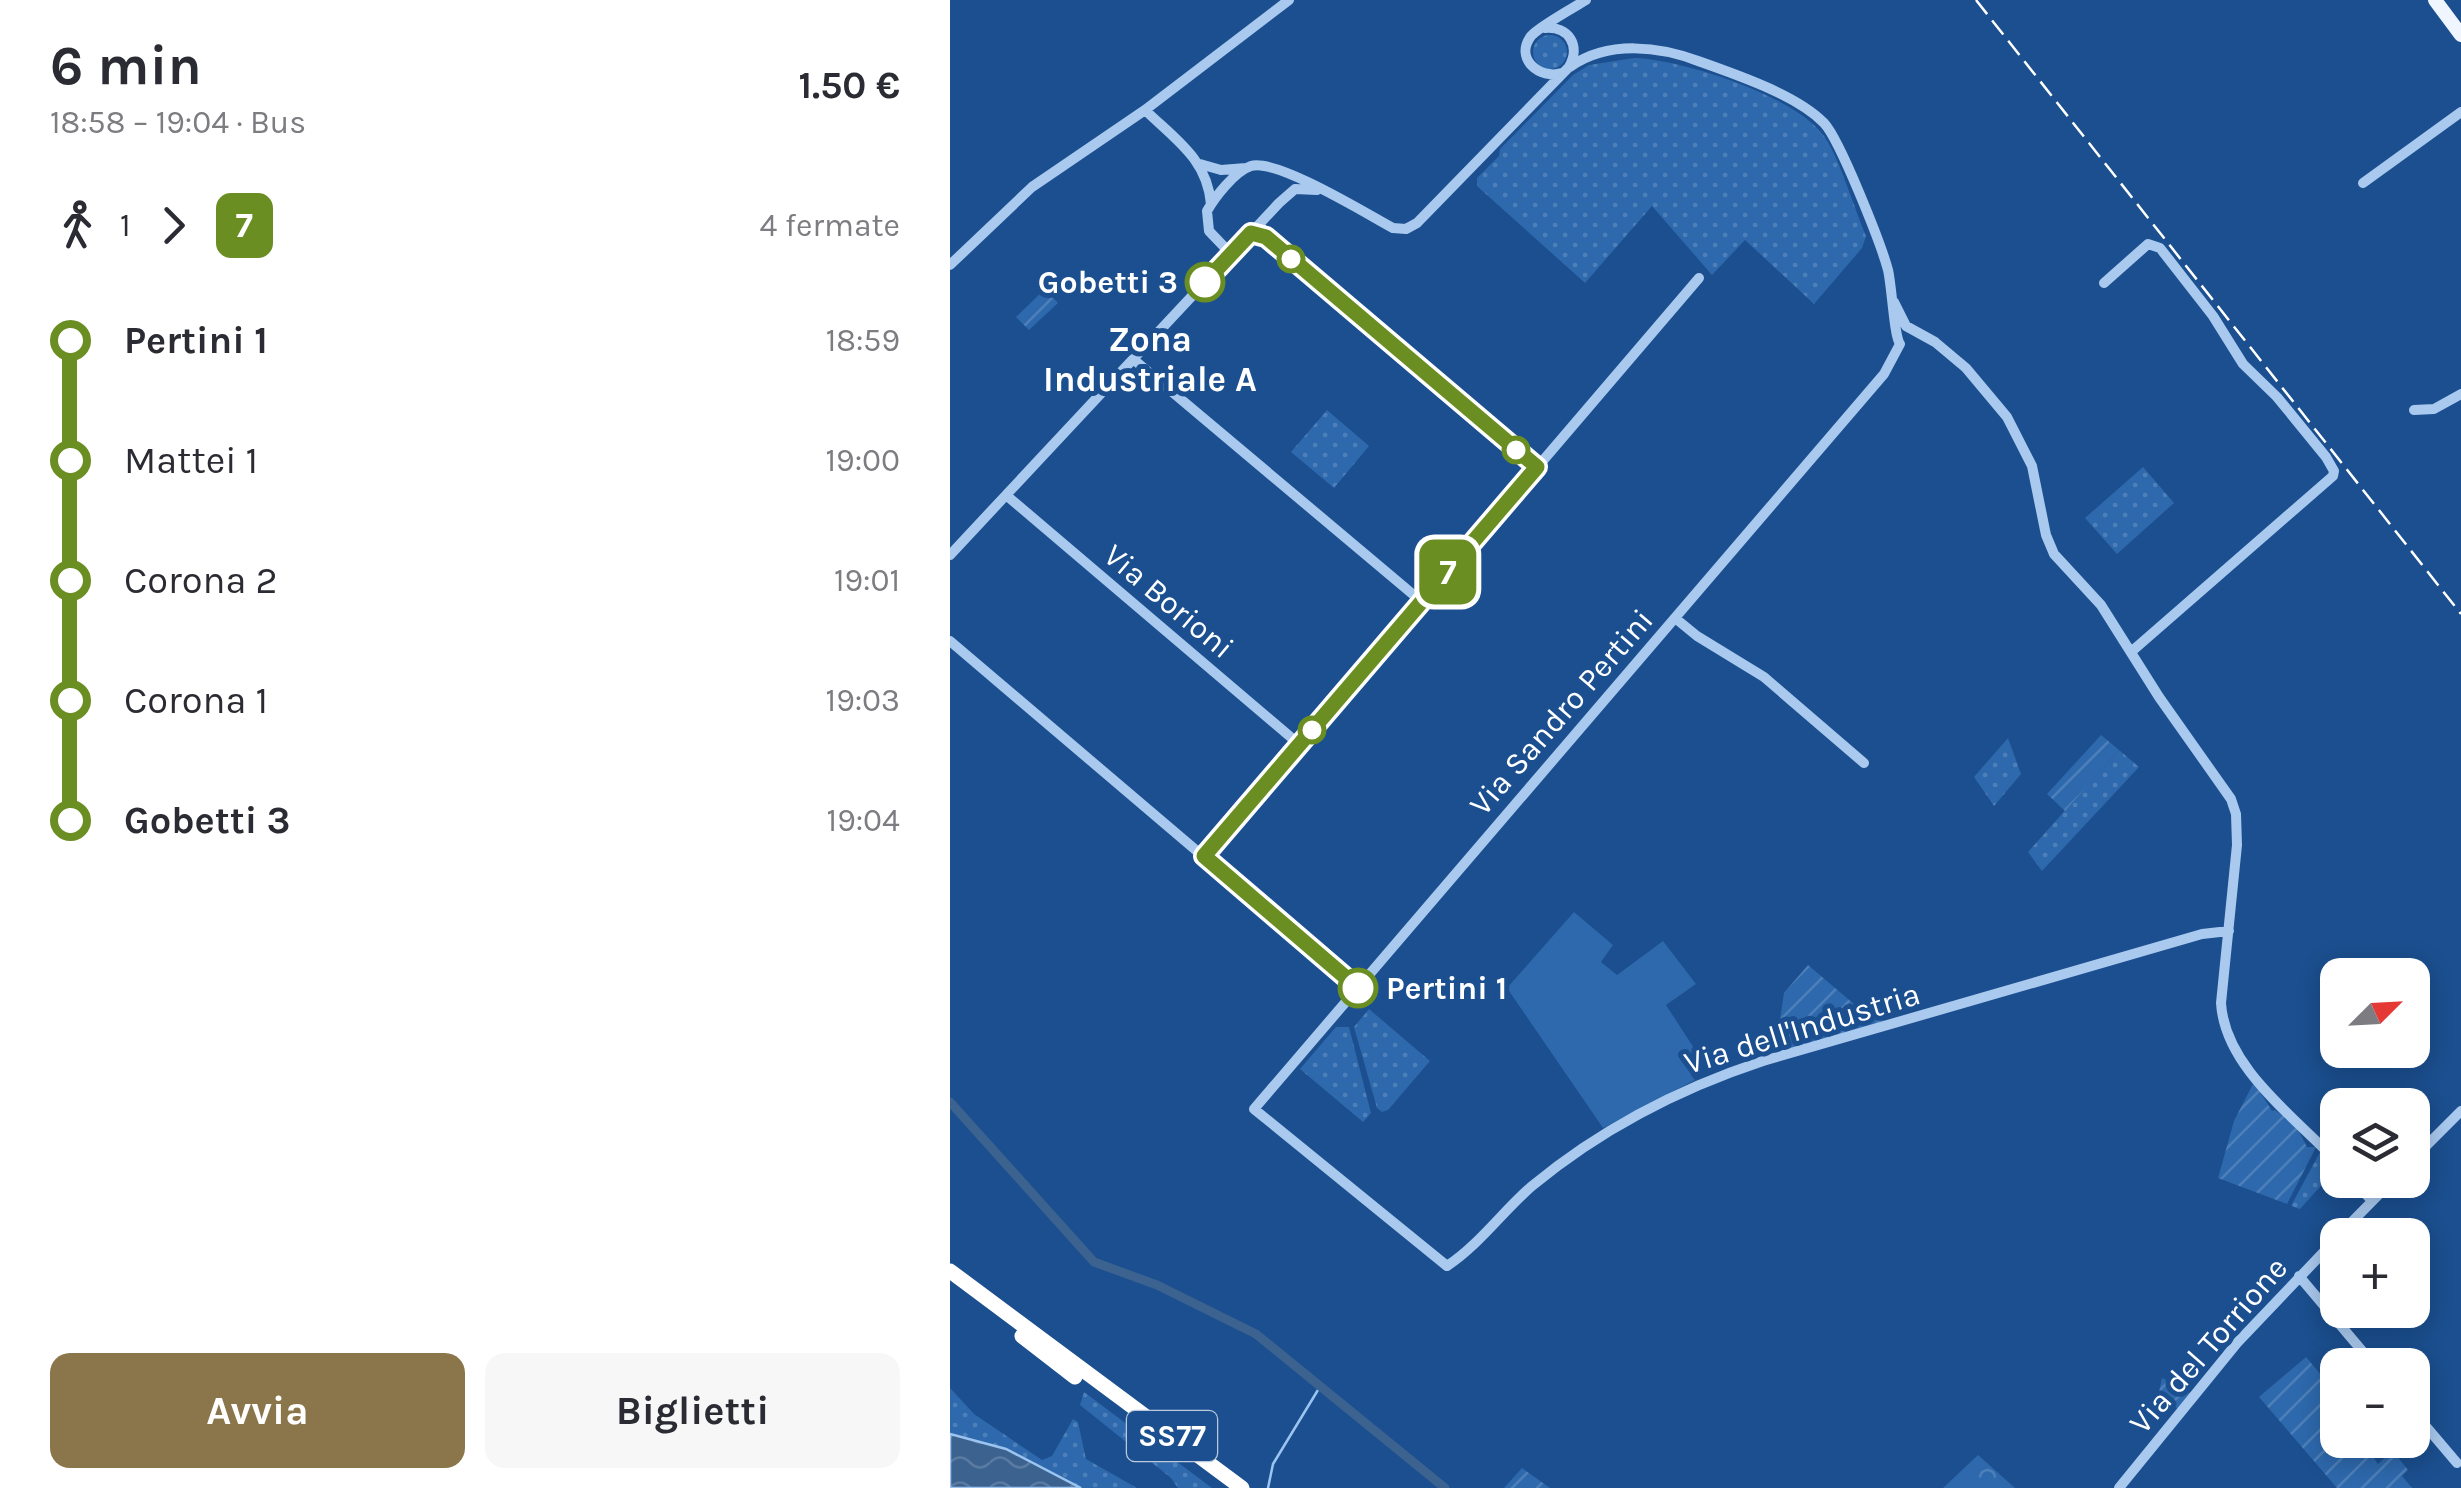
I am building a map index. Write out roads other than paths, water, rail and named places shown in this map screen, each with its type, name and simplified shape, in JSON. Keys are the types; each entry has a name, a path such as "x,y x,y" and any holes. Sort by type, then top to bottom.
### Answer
{"highway":[{"name":"SS77","path":"950,1271 1058,1358"},
{"name":"SS77","path":"950,1284 1242,1488"},
{"name":"SS77","path":"1100,1388 1225,1488"}],"main road":[{"path":"2434,0 2461,35"}],"street":[{"path":"950,266 1032,187 1145,110 1290,0"},
{"path":"1573,8 1568,20 1574,56 1566,70 1545,76 1528,61 1526,48 1530,37 1573,8 1586,0"},
{"path":"1544,28 1561,29 1594,53"},
{"path":"1200,163 1221,170 1260,165 1296,175 1394,228 1412,226 1566,70 1594,53 1671,50 1748,80 1822,121 1835,138 1876,236 1894,302 1908,332 1927,338 1966,368 2007,418 2032,466 2046,535 2054,554 2101,605 2231,799 2238,829 2221,1004 2230,1040 2278,1106 2320,1143"},
{"path":"1533,103 1537,87 1535,70"},
{"path":"1145,110 1200,163 1210,204"},
{"path":"2363,183 2461,112"},
{"path":"1231,254 1209,231 1206,215 1210,204 1246,168"},
{"path":"1272,169 1282,185 1279,203"},
{"path":"950,556 1279,203 1295,189 1328,193"},
{"path":"1255,228 1537,467"},
{"path":"2104,282 2140,248 2154,244 2160,248 2213,316 2242,364 2278,397 2326,456 2334,472 2131,652"},
{"path":"1204,856 1699,278"},
{"name":"Via Sandro Pertini","path":"1254,1109 1884,374 1900,344 1896,340 1908,332"},
{"path":"1133,359 1422,602"},
{"path":"2414,410 2430,410 2461,394"},
{"name":"Via Borioni","path":"1006,496 1300,745"},
{"path":"1675,618 1696,636 1764,677 1864,763"},
{"path":"950,642 1358,988"},
{"name":"Via dell'Industria","path":"1254,1109 1447,1266 1525,1193 1581,1148 1623,1121 1705,1081 2202,934 2229,931"},
{"path":"2430,1142 2461,1111"},
{"path":"2369,1198 2372,1201"},
{"name":"Via del Torrione","path":"2355,1218 2375,1198"},
{"name":"Via del Torrione","path":"2119,1488 2237,1342 2320,1254"},
{"path":"2299,1276 2360,1348"},
{"path":"2430,1431 2457,1463"}],"water":[{"path":"950,1434 1006,1449 1081,1488 950,1488"}],"waterway":[{"path":"950,1102 1094,1262 1157,1285 1256,1334 1445,1488"},
{"path":"1268,1488 1273,1464 1321,1385"}],"railway":[{"path":"1976,0 2461,614"}],"place":[{"name":"Gobetti 3","path":"1205,282"},
{"name":"Pertini 1","path":"1358,988"}],"district":[{"name":"Zona Industriale A","path":"1150,359"}]}
